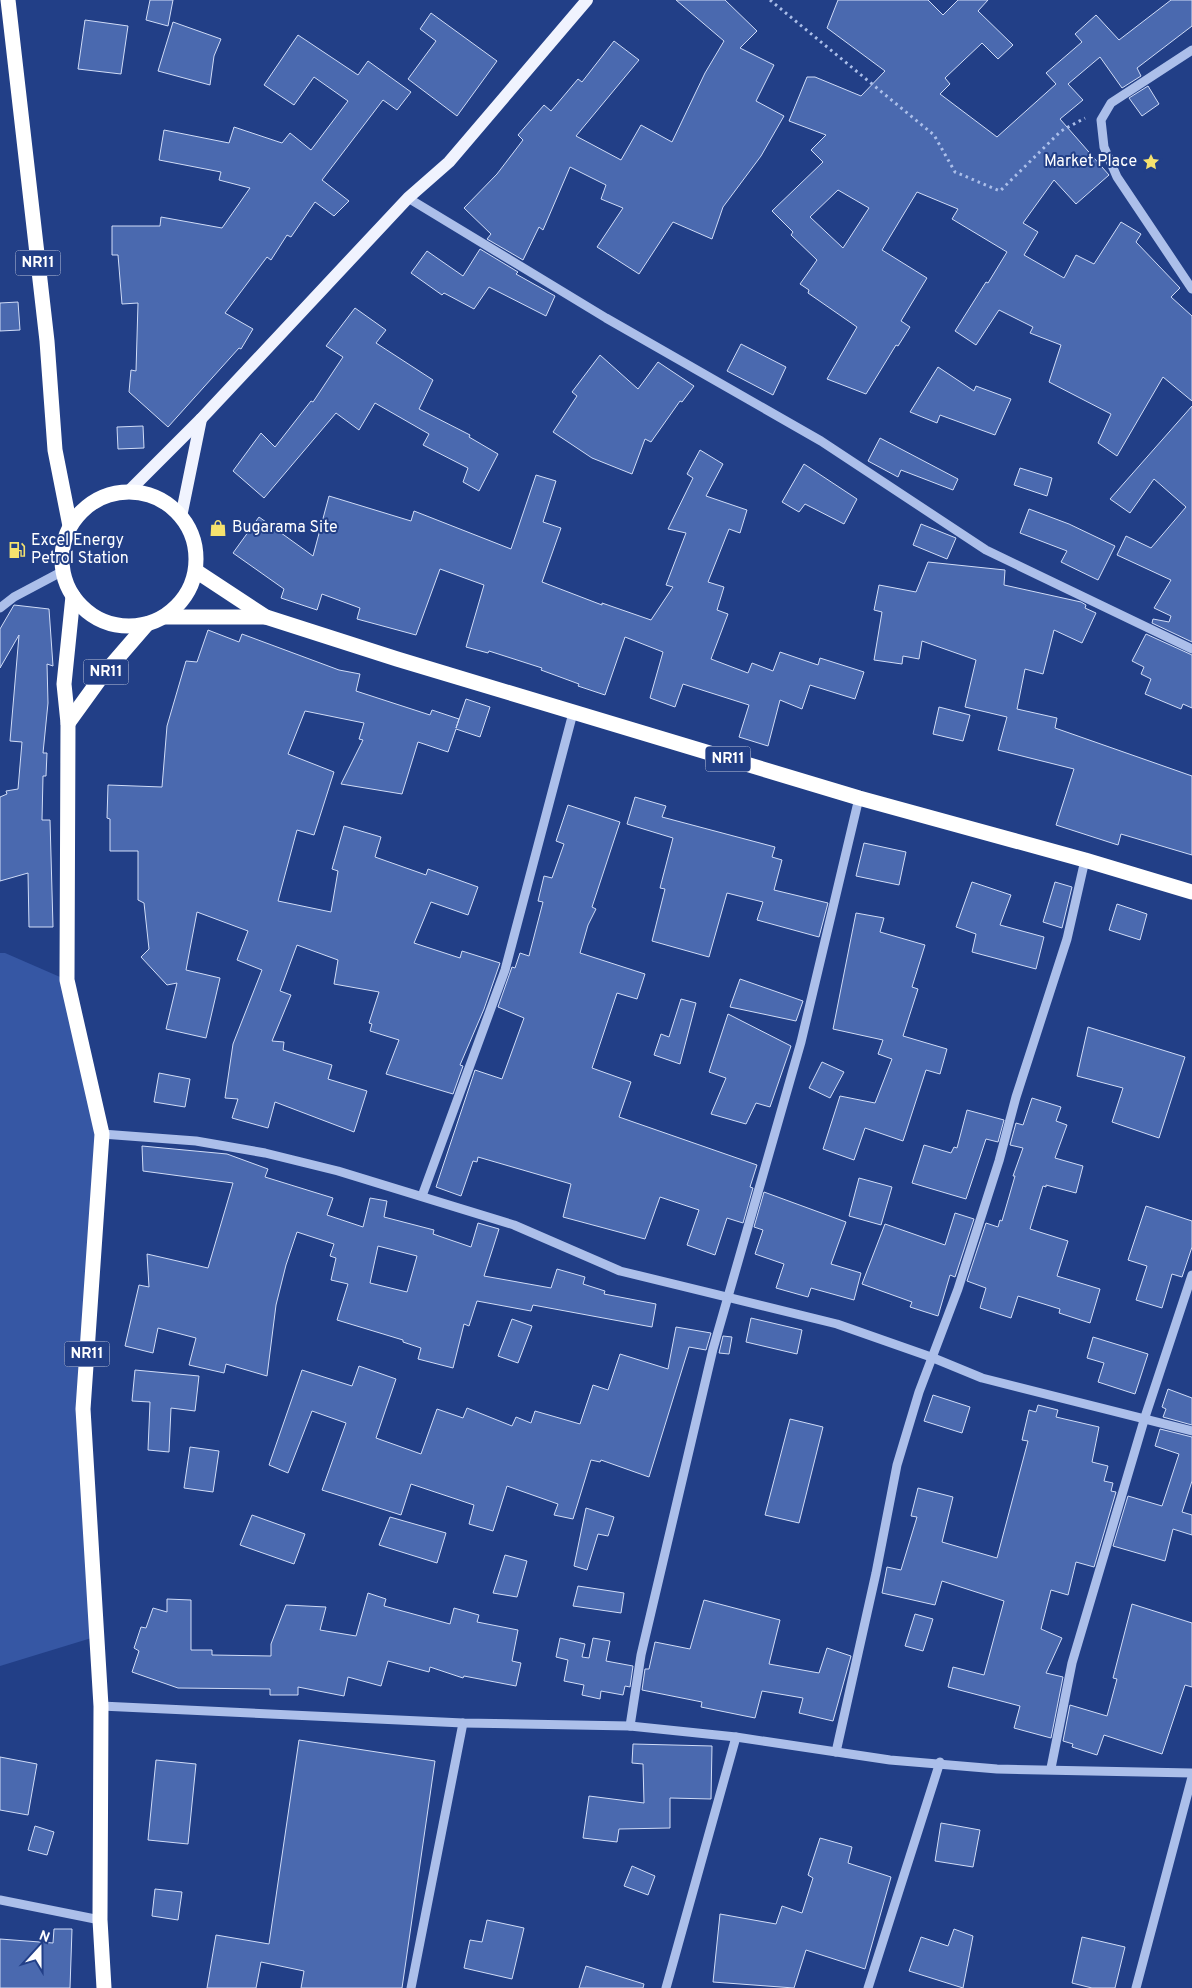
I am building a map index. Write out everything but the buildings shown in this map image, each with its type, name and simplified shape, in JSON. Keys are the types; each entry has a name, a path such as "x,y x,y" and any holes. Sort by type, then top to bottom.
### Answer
{"highway":[{"name":"NR11","path":"8,0 47,341 55,450 70,526"},
{"path":"128,492 158,498 181,517 193,537 197,560 196,571 185,597 165,617 147,624 123,626 100,620 89,614 73,596 63,571 63,548 70,526 89,505 114,494 128,492"},
{"name":"NR11","path":"196,571 266,617 573,713 859,798 1086,860 1192,892"},
{"name":"NR11","path":"73,596 64,684 68,723 67,980 102,1134 83,1409 101,1706 100,1920 104,1988"},
{"name":"NR11","path":"165,617 266,617"},
{"name":"NR11","path":"68,723 102,676 147,624"}],"main road":[{"path":"128,492 200,419 408,198 448,162 587,0"},
{"path":"181,517 200,419"}],"street":[{"path":"1192,50 1112,103 1102,120 1104,147 1117,177 1192,289"},
{"path":"408,198 606,318 821,441 986,550 1192,650"},
{"path":"0,608 14,597 63,571"},
{"path":"422,1196 505,970 573,713"},
{"path":"630,1726 642,1654 713,1349 801,1042 859,798"},
{"path":"836,1752 874,1582 897,1465 931,1357 958,1290 999,1162 1016,1097 1067,939 1086,860"},
{"path":"102,1134 196,1141 265,1152 422,1196 514,1225 620,1271 838,1324 931,1357 982,1378 1103,1410 1145,1417 1192,1431"},
{"path":"1051,1768 1072,1663 1145,1417 1192,1275"},
{"path":"101,1706 463,1723 630,1726 736,1737 890,1760 940,1762 997,1768 1192,1773"},
{"path":"411,1988 463,1723"},
{"path":"666,1988 736,1737"},
{"path":"868,1988 940,1762"},
{"path":"1136,1988 1192,1777"},
{"path":"0,1900 100,1920"}],"path":[{"path":"770,0 934,135 955,172 1000,191 1061,131 1112,103"}],"shaded area":[{"path":"0,953 5,953 67,980 102,1134 83,1409 98,1636 0,1666"}],"place":[{"name":"Market Place","path":"1151,162"},
{"name":"Bugarama Site","path":"218,528"},
{"name":"Excel Energy Petrol Station","path":"17,550"}]}
